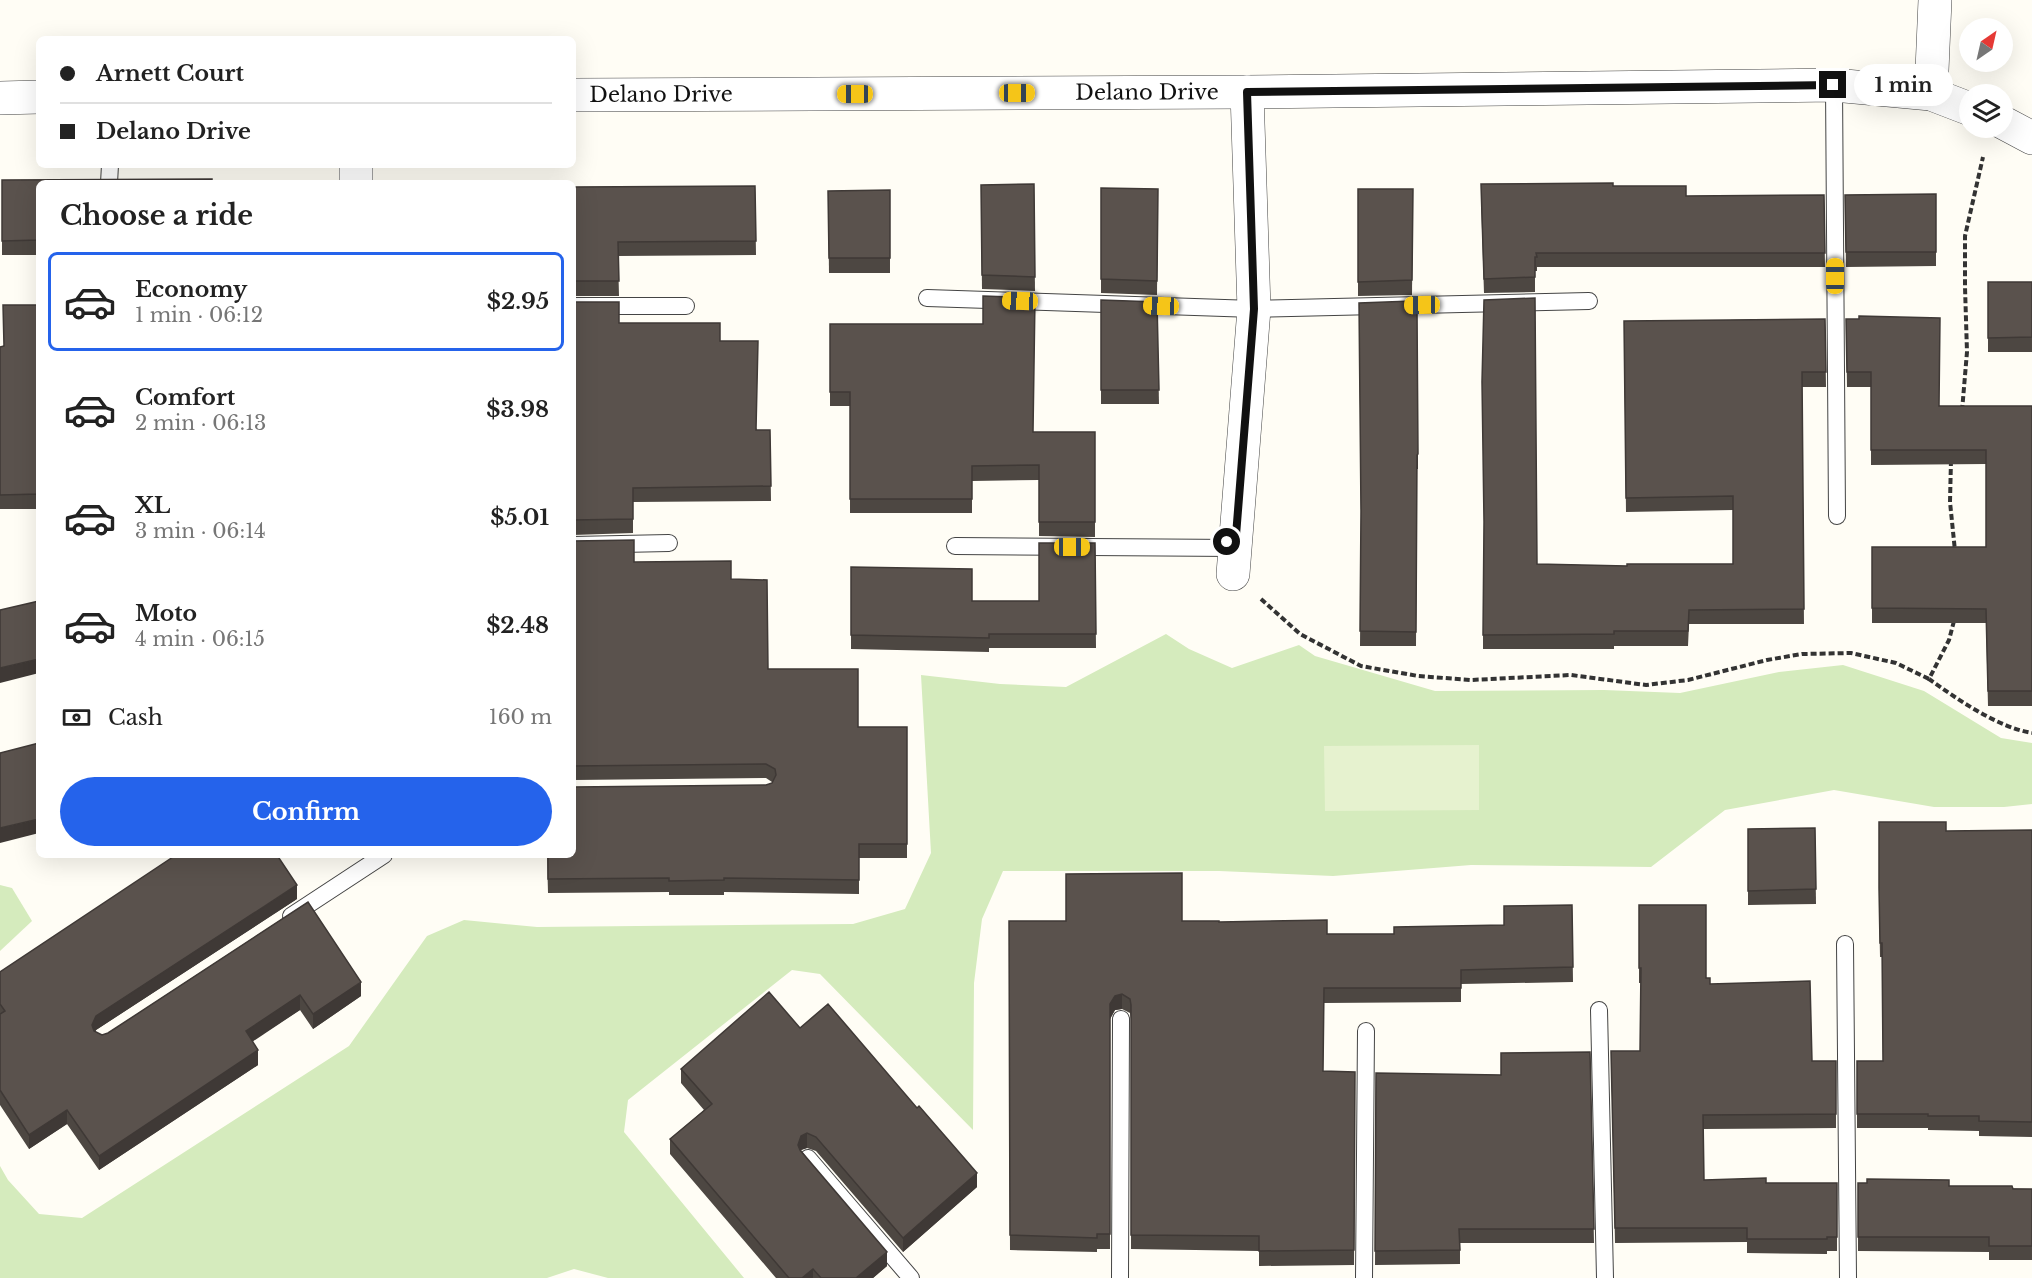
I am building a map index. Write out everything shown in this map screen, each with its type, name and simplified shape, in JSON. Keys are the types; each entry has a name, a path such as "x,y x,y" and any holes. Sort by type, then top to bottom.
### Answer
{"street":[{"path":"1931,94 1935,0"},
{"name":"Delano Drive","path":"576,95 1247,92 1833,85 1931,94 1959,105"},
{"path":"1232,554 1254,309 1247,92"},
{"path":"0,98 36,97"},
{"path":"2013,136 2032,138"}],"lane":[{"path":"1833,85 1837,516"},
{"path":"927,298 1254,309 1589,301"},
{"path":"576,306 686,306"},
{"path":"576,545 669,543"},
{"path":"955,546 1232,554"},
{"path":"277,925 379,858"},
{"path":"1845,944 1848,1278"},
{"path":"1599,1010 1605,1278"},
{"path":"1120,1278 1121,1019"},
{"path":"1364,1278 1366,1031"},
{"path":"808,1158 911,1278"}],"path":[{"path":"1961,416 1967,352 1965,236 1993,138"},
{"path":"1952,455 1950,502 1956,555"},
{"path":"1232,554 1300,634 1361,666 1418,676 1471,680 1571,675 1646,685 1688,680 1767,660 1802,654 1851,652 1896,663 1929,679 1957,700 1984,714 2032,733"},
{"path":"1929,679 1949,640 1955,614"}],"green space":[{"path":"1166,634 1189,649 1232,668 1299,645 1315,656 1435,691 1604,690 1680,693 1779,672 1843,665 1924,691 2001,738 2032,743 2032,804 2004,807 1934,807 1834,790 1725,810 1651,867 1471,865 1333,876 1219,871 1003,871 982,919 974,983 973,1130 820,974 792,970 628,1100 624,1132 744,1278 608,1278 574,1269 547,1278 0,1278 0,1166 8,1180 39,1214 82,1218 349,1046 427,936 464,920 537,927 853,924 905,909 931,853 921,675 1000,684 1066,687"},
{"path":"1479,745 1479,810 1325,811 1324,746"},
{"path":"0,885 12,888 32,921 0,951"}],"building":[{"path":"212,179 36,180 36,240 2,241 2,180"},
{"path":"1613,183 1613,186 1686,186 1686,196 1824,195 1825,253 1536,253 1535,277 1484,279 1481,184"},
{"path":"1034,184 1035,277 982,275 981,185"},
{"path":"755,186 756,241 618,242 619,281 576,281 576,187"},
{"path":"1101,188 1158,189 1157,281 1101,279"},
{"path":"1358,189 1413,189 1412,280 1358,282"},
{"path":"890,190 890,258 829,258 828,191"},
{"path":"1936,194 1936,252 1846,252 1845,195"},
{"path":"1988,282 2032,282 2032,337 1988,338"},
{"path":"983,296 1035,298 1033,432 1095,432 1095,522 1039,522 1039,465 972,466 972,499 850,499 850,392 830,392 830,324 983,324"},
{"path":"1535,298 1537,564 1627,566 1627,564 1733,564 1733,496 1626,498 1624,321 1825,319 1826,372 1802,372 1804,609 1689,610 1688,631 1483,635 1484,300"},
{"path":"1101,300 1157,302 1159,390 1101,390"},
{"path":"1412,301 1412,309 1417,309 1416,632 1360,631 1359,303"},
{"path":"576,302 619,302 619,323 720,323 720,341 758,341 756,430 770,430 771,486 633,488 633,519 576,520"},
{"path":"3,305 36,305 36,494 0,495 0,347 4,346"},
{"path":"1859,316 1940,318 1939,406 2032,406 2032,691 1988,691 1986,609 1872,608 1872,547 1986,547 1986,450 1871,450 1871,372 1847,372 1846,319 1859,319"},
{"path":"634,540 634,562 731,561 731,579 767,580 768,669 858,669 858,727 907,727 907,844 859,844 859,880 548,879 548,858 576,858 576,787 766,785 772,783 776,775 775,769 766,764 576,766 576,541"},
{"path":"1039,543 1095,543 1096,634 989,634 989,638 851,635 851,567 972,569 972,601 1039,601"},
{"path":"36,602 36,660 0,668 0,610"},
{"path":"36,744 36,820 0,828 0,753"},
{"path":"1879,822 1946,822 1946,831 2032,830 2032,1122 1979,1121 1979,1116 1857,1114 1857,1061 1883,1061"},
{"path":"1815,828 1816,889 1748,891 1748,829"},
{"path":"171,858 279,858 297,885 96,1016 92,1025 94,1031 102,1035 108,1033 308,902 361,982 313,1014 300,995 246,1031 258,1050 99,1156 67,1110 29,1135 0,1090 0,1014 5,1011 0,1004 0,972"},
{"path":"1182,873 1182,921 1327,920 1327,934 1394,934 1394,927 1504,925 1504,906 1572,905 1573,967 1461,970 1461,988 1324,988 1323,1071 1355,1072 1354,1250 1259,1251 1259,1236 1131,1235 1131,1005 1130,999 1122,994 1115,996 1110,1004 1110,1234 1097,1234 1097,1238 1010,1235 1009,921 1066,921 1066,874"},
{"path":"1639,905 1706,905 1706,978 1710,978 1710,984 1810,981 1812,1061 1836,1061 1836,1114 1703,1115 1704,1180 1766,1178 1766,1183 1837,1183 1837,1237 1747,1239 1747,1228 1615,1228 1611,1051 1640,1051"},
{"path":"769,992 800,1028 828,1004 917,1108 919,1106 977,1173 903,1238 816,1137 807,1133 801,1136 798,1145 800,1150 887,1252 856,1278 821,1278 813,1269 802,1278 789,1278 670,1139 712,1104 681,1069"},
{"path":"1590,1052 1594,1229 1459,1229 1460,1250 1375,1251 1376,1073 1501,1075 1501,1053"},
{"path":"1867,1179 1949,1180 1949,1186 2012,1186 2013,1189 2032,1189 2032,1246 1989,1246 1989,1237 1858,1237 1858,1183 1867,1183"}],"route":[{"path":"1227,542 1235,548 1254,309 1247,92 1833,85"}]}
